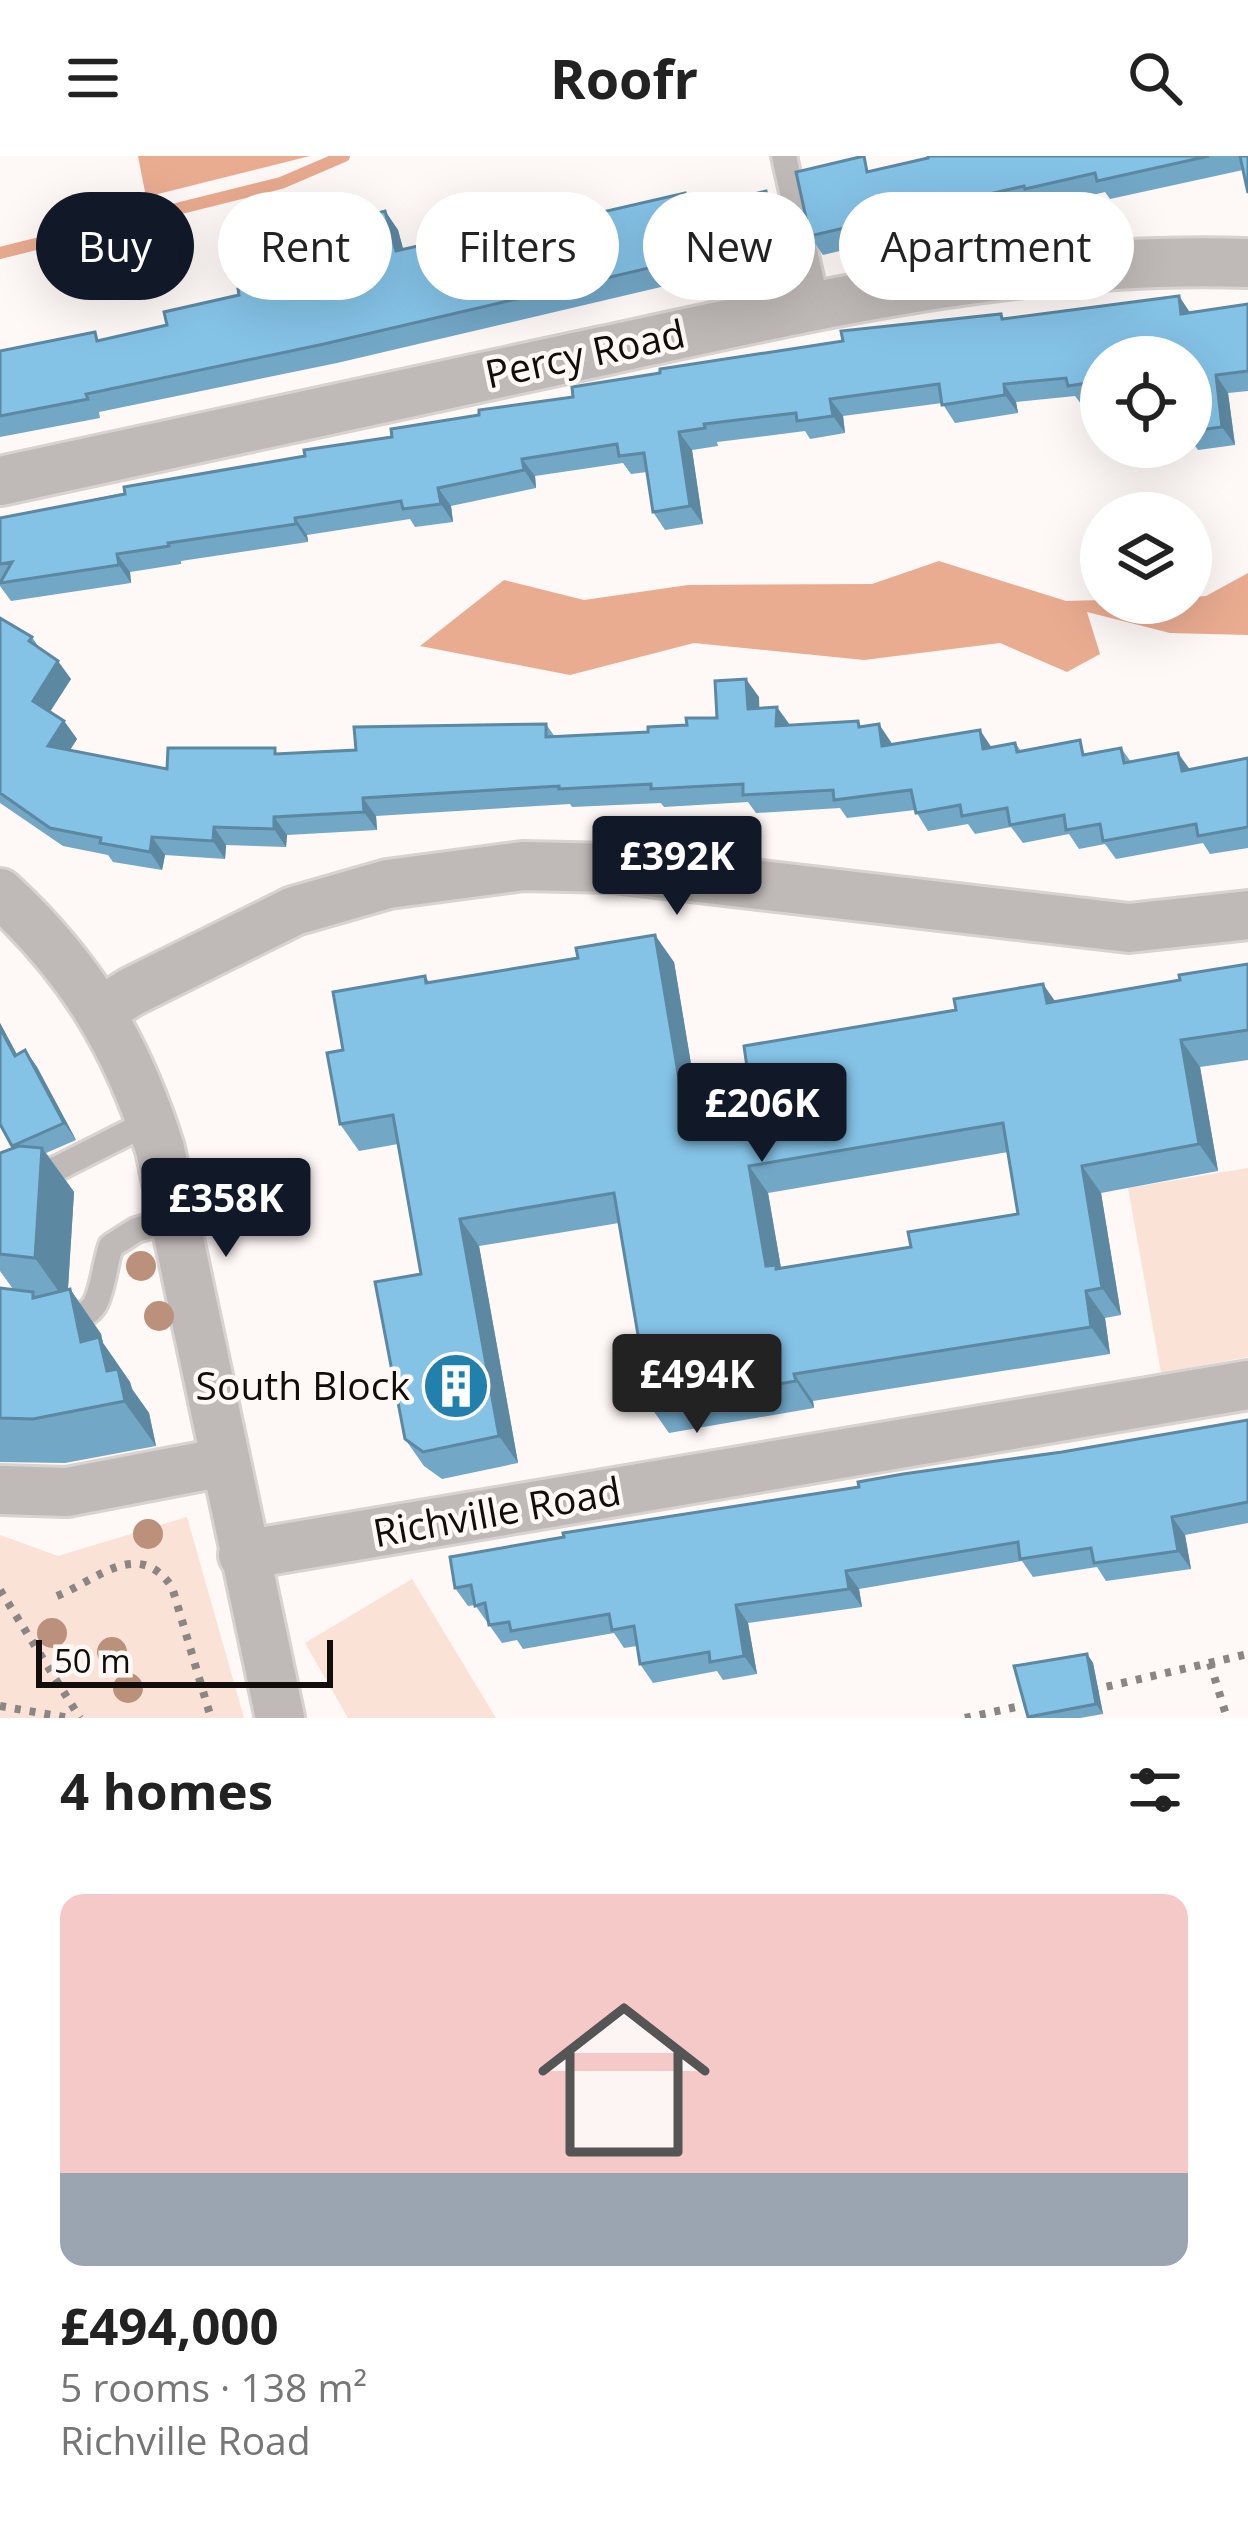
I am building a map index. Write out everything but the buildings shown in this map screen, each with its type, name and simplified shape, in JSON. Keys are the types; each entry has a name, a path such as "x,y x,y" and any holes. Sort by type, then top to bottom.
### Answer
{"street":[{"name":"Percy Road","path":"0,481 817,305 1021,272 1248,263"},
{"path":"101,1011 294,910 388,884 524,866 614,868 1129,928 1248,915"},
{"path":"6,908 48,941 101,1011 141,1088 175,1219 280,1718"},
{"name":"Richville Road","path":"243,1555 1248,1385"},
{"path":"0,1490 67,1492 224,1462"}],"lane":[{"path":"784,156 817,305"},
{"path":"0,1190 60,1167 151,1121"},
{"path":"0,1311 56,1320 77,1318 96,1302 111,1246 136,1230 175,1219"}],"path":[{"path":"57,1596 130,1563 146,1563 160,1570 172,1587 211,1718"},
{"path":"0,1590 80,1718"},
{"path":"1070,1695 1248,1654"},
{"path":"1210,1663 1226,1718"},
{"path":"965,1718 1049,1699"},
{"path":"0,1706 69,1718"}],"shaded area":[{"path":"138,156 310,156 166,192 145,192"},
{"path":"939,561 1066,601 1080,601 1080,624 1091,624 1100,654 1067,672 1000,643 864,660 694,643 570,675 420,646 504,580 584,600 688,585 872,584"},
{"path":"1248,573 1248,635 1170,633 1134,624 1212,624 1212,593"},
{"path":"1248,1168 1248,1357 1161,1373 1128,1188"},
{"path":"187,1517 244,1718 0,1718 0,1535 58,1556"},
{"path":"412,1579 496,1718 348,1718 305,1643"}],"waterway":[{"path":"0,253 281,183 344,156"}],"place":[{"name":"South Block","path":"456,1386"}]}
